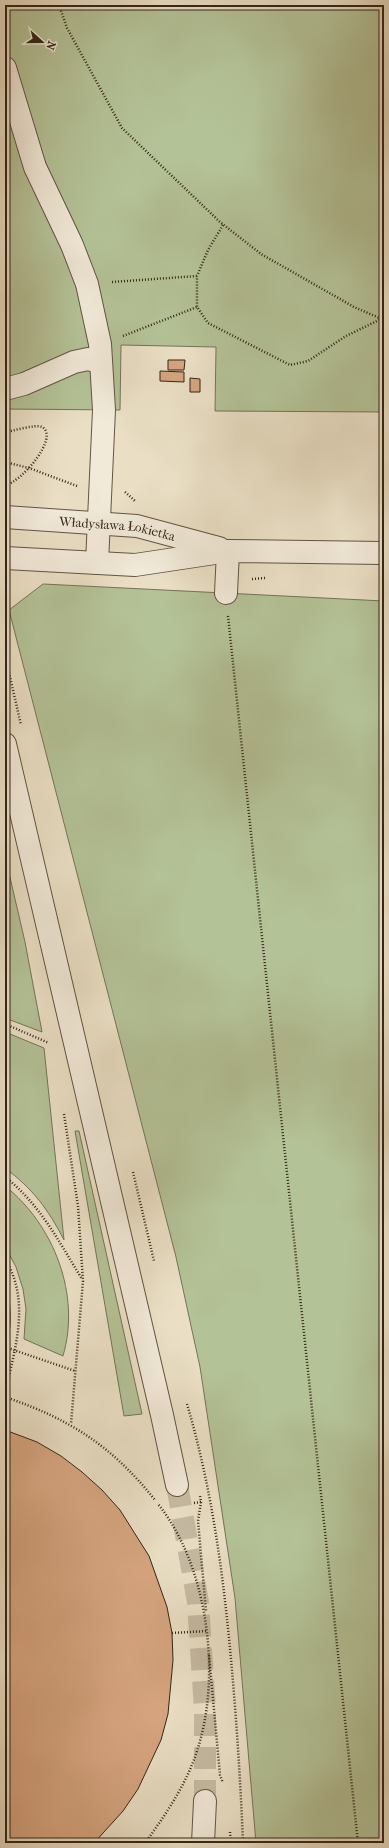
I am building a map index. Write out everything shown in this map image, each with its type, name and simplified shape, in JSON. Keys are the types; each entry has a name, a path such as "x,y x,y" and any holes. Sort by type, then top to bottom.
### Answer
{"street":[{"path":"5,68 35,167 72,245 87,284 100,353 104,410 97,563"},
{"path":"5,389 24,384 74,362 88,359 100,353"},
{"name":"Władysława Łokietka","path":"5,517 137,526 228,551"},
{"path":"226,593 228,551"},
{"name":"Władysława Łokietka","path":"5,558 135,565 228,551 384,553"},
{"path":"5,744 177,1485"},
{"path":"203,1843 205,1801"}],"path":[{"path":"59,5 67,28 122,128 223,225 261,254 354,307 383,320"},
{"path":"223,225 208,250 197,276 197,307 208,323 290,365 308,361 346,336 383,320"},
{"path":"87,284 197,276"},
{"path":"100,353 197,307"},
{"path":"5,432 37,426 43,427 45,430 46,439 41,452 30,468 18,480 5,485"},
{"path":"5,462 30,468"},
{"path":"226,593 358,1843"},
{"path":"5,1024 53,1045"},
{"path":"63,1107 78,1206 83,1280 71,1424"},
{"path":"5,1177 18,1187 37,1207 83,1280"},
{"path":"5,1259 15,1283 20,1305 19,1326 15,1350 5,1393"},
{"path":"5,1347 75,1371"},
{"path":"5,1397 38,1408 71,1424 105,1447 126,1466 162,1508 185,1549 201,1593 207,1631 209,1695 197,1750 175,1802 145,1843"},
{"path":"186,1402 217,1531 229,1632 241,1790 243,1843"},
{"path":"201,1502 198,1521 207,1631 220,1775 226,1790"},
{"path":"172,1633 207,1631"}],"green space":[{"path":"5,5 384,5 384,412 215,411 216,347 121,345 120,410 5,409"},
{"path":"43,584 384,601 384,1843 256,1843 235,1598 200,1367 176,1257 9,610"},
{"path":"5,856 25,942 42,1032 5,1018 5,990 8,989 5,951"},
{"path":"5,1032 44,1048 64,1240 39,1200 24,1184 5,1168"},
{"path":"75,1131 79,1131 142,1414 124,1416"},
{"path":"5,1186 22,1202 37,1220 50,1241 59,1263 65,1286 68,1309 68,1333 63,1356 24,1339 26,1309 23,1289 16,1267 5,1246"},
{"path":"5,1282 10,1308 9,1334 5,1333"}],"building":[{"path":"168,360 185,360 184,370 168,370"},
{"path":"160,371 184,372 184,382 160,381"},
{"path":"190,378 200,379 200,392 190,392"},
{"path":"5,1430 37,1442 61,1456 102,1490 120,1510 149,1556 167,1607 172,1633 173,1660 168,1714 161,1740 138,1789 123,1811 94,1843 5,1843"}],"tunnel":[{"path":"177,1485 198,1602 205,1710 205,1801"}]}
